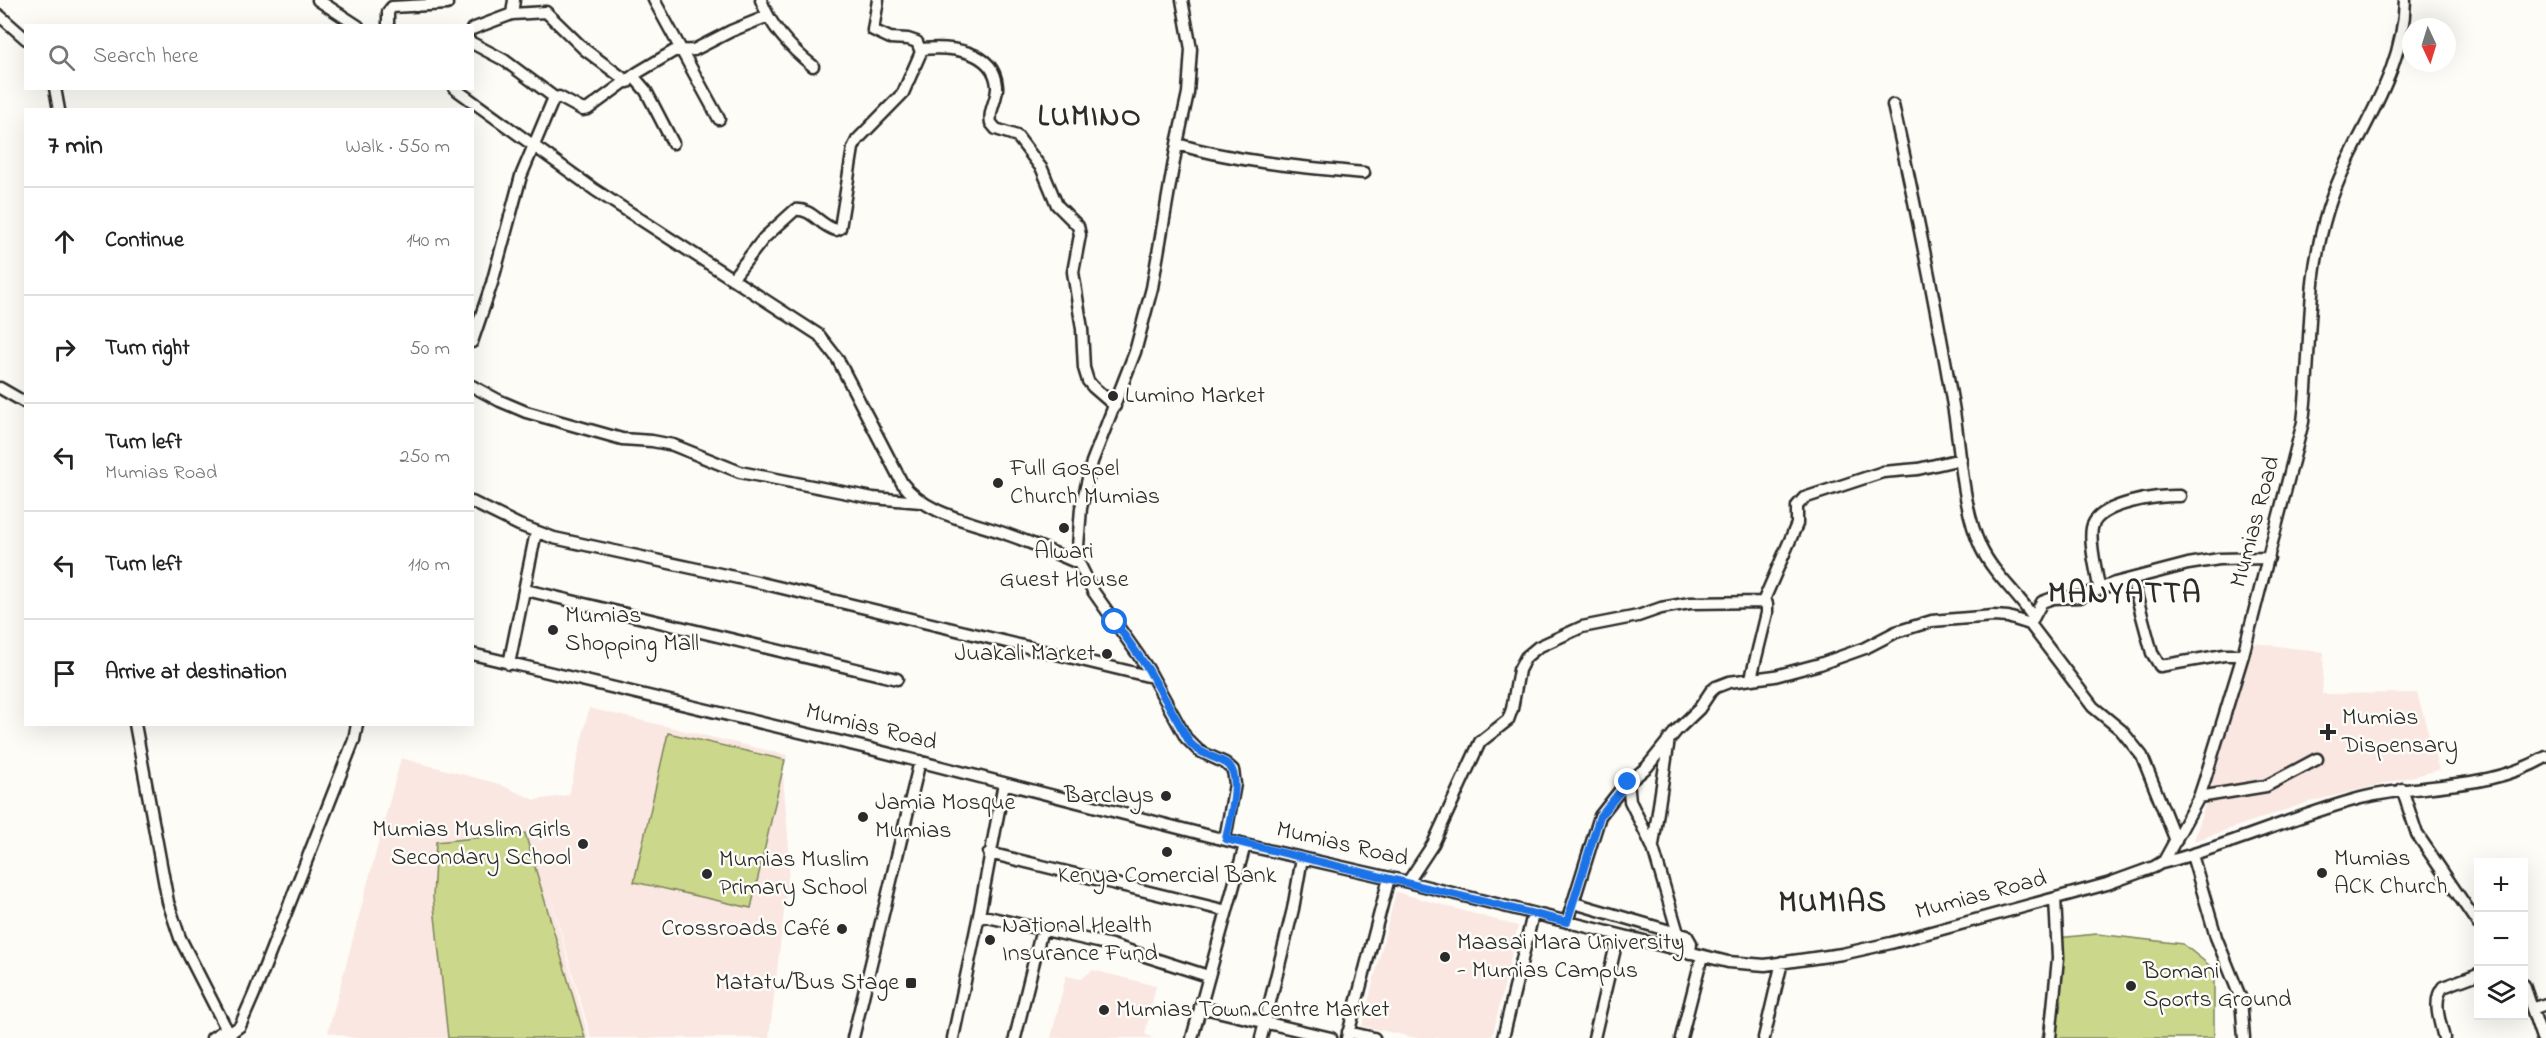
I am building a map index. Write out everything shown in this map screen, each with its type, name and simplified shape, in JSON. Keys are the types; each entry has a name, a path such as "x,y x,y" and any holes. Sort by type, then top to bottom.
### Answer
{"street":[{"path":"318,0 355,24"},
{"path":"512,14 514,0"},
{"path":"654,0 719,119"},
{"path":"760,0 768,16 790,46 813,66"},
{"path":"878,0 873,30 890,38 914,41 921,49 951,49 972,54 984,60 994,70 997,87 990,117 991,123 996,129 1017,136 1041,169 1057,205 1078,226 1080,235 1073,272 1082,329 1084,368 1088,381 1115,406"},
{"path":"1182,0 1188,27 1190,69 1188,93 1152,288 1135,352 1092,462 1084,493 1076,549 1078,562 1093,591 1152,677 1190,743 1199,751 1230,766 1233,770 1235,784 1226,839"},
{"name":"Mumias Road","path":"474,655 921,761 1245,845 1408,882 1618,936 1743,964 1782,962 1842,954 2107,884 2162,862 2199,797 2243,655 2303,422 2307,390 2310,297 2318,246 2339,179 2376,108 2394,66 2404,19 2405,0"},
{"path":"388,24 388,12 392,7 447,4"},
{"path":"474,28 512,14 546,12 584,49 646,91 673,142"},
{"path":"0,16 24,37"},
{"path":"474,44 504,60 555,98 559,97 587,110 674,51 694,50 731,31 768,16"},
{"path":"732,279 764,238 795,210 806,211 828,228 836,230 840,228 852,148 903,93 918,63 921,49"},
{"path":"55,90 59,108"},
{"path":"457,90 595,190 814,331 828,344 856,391 902,483 922,502 936,510 1078,562"},
{"path":"474,336 492,283 521,176 555,98"},
{"path":"1893,105 1923,237 1971,514 1981,547 1986,558 2093,707 2121,729 2142,756 2176,841"},
{"path":"1177,144 1213,155 1244,160 1364,173"},
{"path":"474,387 526,412 621,439 673,445 740,472 862,496 922,502"},
{"path":"0,388 24,402"},
{"path":"1762,602 1797,524 1797,506 1803,498 1883,472 1918,469 1961,459"},
{"path":"2099,588 2092,533 2094,524 2106,513 2131,501 2149,496 2180,496"},
{"path":"474,503 536,532 768,584 1152,677"},
{"path":"509,664 526,590 536,532"},
{"path":"2031,620 2042,602 2054,598 2080,597 2099,588 2203,561 2268,558"},
{"path":"2132,579 2152,653 2160,666 2224,655 2243,655"},
{"path":"526,590 897,679"},
{"path":"1408,882 1433,844 1480,742 1508,720 1519,670 1526,657 1538,647 1582,627 1690,603 1762,602 1767,604 1767,613 1751,678"},
{"path":"1567,922 1590,842 1600,816 1628,782 1647,767 1716,687 1729,682 1775,675 1829,662 1880,642 1896,632 1932,621 1993,616 2031,620"},
{"path":"135,726 168,902 180,938 228,1034"},
{"path":"212,1038 228,1034 240,1026 354,740 357,726"},
{"path":"1653,848 1670,738"},
{"path":"2162,862 2192,855 2328,807 2402,789 2492,779 2526,769 2546,757"},
{"path":"2199,797 2266,786 2317,759"},
{"path":"853,1038 921,761"},
{"path":"1628,782 1630,801 1653,848 1678,933"},
{"path":"953,1038 1004,783"},
{"path":"2402,789 2417,834 2474,918"},
{"path":"1192,1038 1245,845"},
{"path":"990,853 1227,911"},
{"path":"2192,855 2217,937 2241,999 2244,1038"},
{"path":"1261,1038 1293,909 1302,858"},
{"path":"1374,1038 1348,1035 1389,878"},
{"path":"2050,1038 2058,958 2055,898"},
{"path":"1574,903 1678,933 1689,939 1690,953"},
{"path":"1503,1038 1533,914"},
{"path":"979,915 1128,950 1208,976"},
{"path":"1015,1038 1042,929"},
{"path":"1593,1038 1618,936"},
{"path":"1681,1038 1702,956"},
{"path":"1764,1038 1782,962"},
{"path":"2444,1038 2438,1009 2440,991 2443,987 2474,975"},
{"path":"2528,998 2542,1038"},
{"path":"2532,1009 2546,1004"},
{"path":"1200,1007 1331,1038"}],"shaded area":[{"name":"Mumias Dispensary","path":"2254,643 2324,652 2322,694 2417,693 2439,770 2309,802 2194,841"},
{"path":"589,708 787,755 783,775 790,862 769,1038 591,1038 544,873 589,1038 353,1038 328,1032 401,758 499,784 535,800 569,795"},
{"name":"Maasai Mara University - Mumias Campus","path":"1396,892 1518,926 1492,1038 1416,1038 1362,1026"},
{"name":"Mumias Town Centre Market","path":"1093,970 1156,986 1145,1034 1153,1038 1051,1038 1066,976 1081,979"}],"green space":[{"path":"668,733 785,760 751,908 634,882"},
{"path":"525,833 585,1038 448,1038 433,897 436,842"},
{"name":"Bomani Sports Ground","path":"2097,934 2183,944 2214,969 2214,1038 2042,1038 2057,938"}],"place":[{"name":"Lumino Market","path":"1113,396"},
{"name":"Full Gospel Church Mumias","path":"998,483"},
{"name":"Alwari Guest House","path":"1064,528"},
{"name":"Mumias Shopping Mall","path":"553,630"},
{"name":"Juakali Market","path":"1107,654"},
{"name":"Mumias Dispensary","path":"2328,732"},
{"name":"Barclays","path":"1166,796"},
{"name":"Jamia Mosque Mumias","path":"863,817"},
{"name":"Mumias Muslim Girls Secondary School","path":"583,844"},
{"name":"Kenya Comercial Bank","path":"1167,852"},
{"name":"Mumias ACK Church","path":"2322,873"},
{"name":"Mumias Muslim Primary School","path":"707,874"},
{"name":"Crossroads Café","path":"842,929"},
{"name":"National Health Insurance Fund","path":"990,940"},
{"name":"Maasai Mara University - Mumias Campus","path":"1445,957"},
{"name":"Matatu/Bus Stage","path":"911,983"},
{"name":"Bomani Sports Ground","path":"2131,986"},
{"name":"Mumias Town Centre Market","path":"1104,1010"}],"district":[{"name":"LUMINO","path":"1090,118"},
{"name":"MANYATTA","path":"2125,595"},
{"name":"MUMIAS","path":"1833,904"}],"route":[{"path":"1115,622 1148,669 1179,728 1190,743 1199,751 1225,763 1233,770 1235,784 1226,839 1245,845 1408,882 1567,922 1600,816 1628,782"}]}
